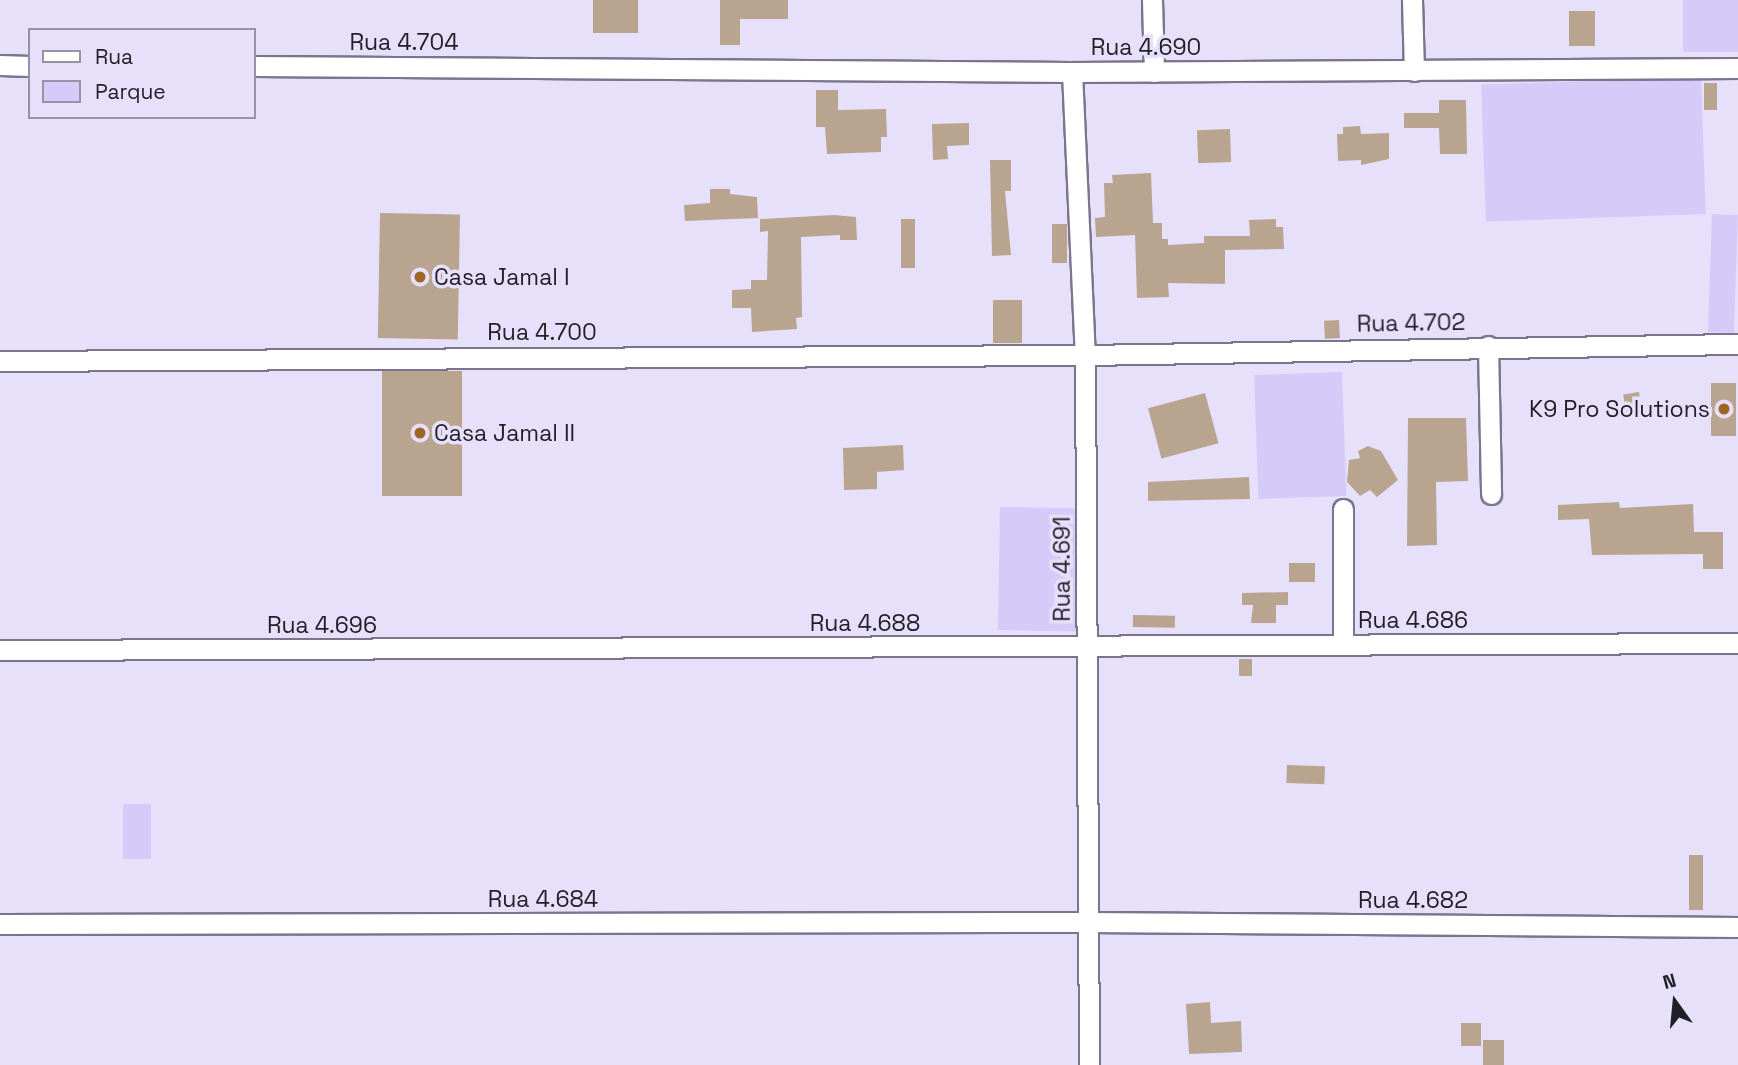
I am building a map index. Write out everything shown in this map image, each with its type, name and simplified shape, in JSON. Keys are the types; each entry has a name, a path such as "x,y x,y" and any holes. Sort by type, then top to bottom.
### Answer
{"street":[{"path":"1152,0 1154,72"},
{"path":"1412,0 1414,71"},
{"path":"0,65 28,65"},
{"name":"Rua 4.704","path":"256,66 555,66"},
{"name":"Rua 4.690","path":"555,66 1072,72 1738,68"},
{"name":"Rua 4.691","path":"1072,72 1085,355 1089,1065"},
{"name":"Rua 4.702","path":"1085,355 1488,346 1738,344"},
{"path":"1488,346 1491,494"},
{"name":"Rua 4.700","path":"0,361 1085,355"},
{"path":"1343,509 1343,645"},
{"name":"Rua 4.686","path":"1087,646 1738,643"},
{"name":"Rua 4.688","path":"644,649 1087,646"},
{"name":"Rua 4.696","path":"0,650 644,649"},
{"name":"Rua 4.684","path":"0,924 1087,922"},
{"name":"Rua 4.682","path":"1087,922 1738,927"}],"green space":[{"path":"1683,0 1738,0 1738,52 1683,52"},
{"path":"1701,77 1706,214 1486,222 1481,85"},
{"path":"1712,214 1738,215 1734,333 1708,332"},
{"path":"1342,372 1346,496 1258,499 1254,375"},
{"path":"1000,507 1080,508 1078,631 998,630"},
{"path":"123,804 151,804 151,859 123,859"}],"building":[{"path":"593,0 638,0 638,33 593,33"},
{"path":"720,0 788,0 788,19 740,19 740,45 720,45"},
{"path":"1569,11 1595,11 1595,46 1569,46"},
{"path":"1704,83 1717,83 1717,110 1704,110"},
{"path":"816,90 838,90 838,110 886,109 887,137 881,137 881,152 827,154 825,127 816,127"},
{"path":"1439,100 1466,100 1467,154 1440,154 1439,128 1404,128 1404,113 1439,113"},
{"path":"969,123 969,145 947,146 948,159 933,160 932,124"},
{"path":"1360,126 1361,134 1389,133 1389,159 1361,165 1361,160 1338,161 1337,134 1343,134 1343,127"},
{"path":"1230,129 1231,162 1198,163 1197,130"},
{"path":"990,160 1011,160 1011,191 1005,191 1011,255 992,256"},
{"path":"1151,173 1153,223 1162,223 1162,239 1168,239 1168,245 1204,243 1204,236 1250,236 1249,220 1276,219 1276,227 1283,227 1284,249 1225,250 1225,284 1168,283 1169,297 1137,298 1135,235 1096,237 1095,218 1105,217 1104,183 1113,183 1112,175"},
{"path":"710,189 730,189 730,194 757,197 758,218 685,221 684,205 710,203"},
{"name":"Casa Jamal I","path":"380,213 460,214 458,339 378,338"},
{"path":"834,215 856,217 857,240 840,240 840,235 801,237 802,317 796,318 797,329 752,332 751,308 732,308 732,290 751,289 751,280 767,280 768,231 760,232 760,219"},
{"path":"901,219 915,219 915,268 901,268"},
{"path":"1052,224 1067,224 1067,263 1052,263"},
{"path":"993,300 1022,300 1022,343 993,343"},
{"path":"1339,320 1340,338 1325,339 1324,321"},
{"name":"Casa Jamal II","path":"382,371 462,371 462,496 382,496"},
{"name":"K9 Pro Solutions","path":"1711,383 1736,383 1736,436 1711,436"},
{"path":"1639,392 1642,411 1626,413 1623,395"},
{"path":"1205,393 1218,443 1161,458 1148,408"},
{"path":"1408,418 1466,418 1468,481 1436,482 1437,545 1407,546"},
{"path":"903,445 904,470 877,472 877,489 844,490 843,448"},
{"path":"1368,446 1381,451 1398,480 1377,497 1370,490 1360,496 1347,482 1349,460 1360,458 1358,451"},
{"path":"1249,477 1250,499 1148,501 1148,482"},
{"path":"1619,502 1620,508 1693,504 1694,532 1723,532 1723,569 1703,569 1703,554 1592,555 1589,519 1558,520 1558,505"},
{"path":"1289,563 1315,563 1315,582 1289,582"},
{"path":"1288,592 1288,605 1276,605 1276,623 1251,623 1253,605 1242,605 1242,593"},
{"path":"1133,615 1175,616 1175,628 1133,627"},
{"path":"1239,659 1252,659 1252,676 1239,676"},
{"path":"1287,765 1325,766 1324,784 1286,783"},
{"path":"1689,855 1703,855 1703,910 1689,910"},
{"path":"1210,1002 1211,1023 1241,1021 1242,1052 1189,1054 1186,1004"},
{"path":"1461,1023 1481,1023 1481,1046 1461,1046"},
{"path":"1483,1040 1504,1040 1504,1065 1483,1065"}],"place":[{"name":"Casa Jamal I","path":"420,277"},
{"name":"K9 Pro Solutions","path":"1724,409"},
{"name":"Casa Jamal II","path":"420,433"}]}
